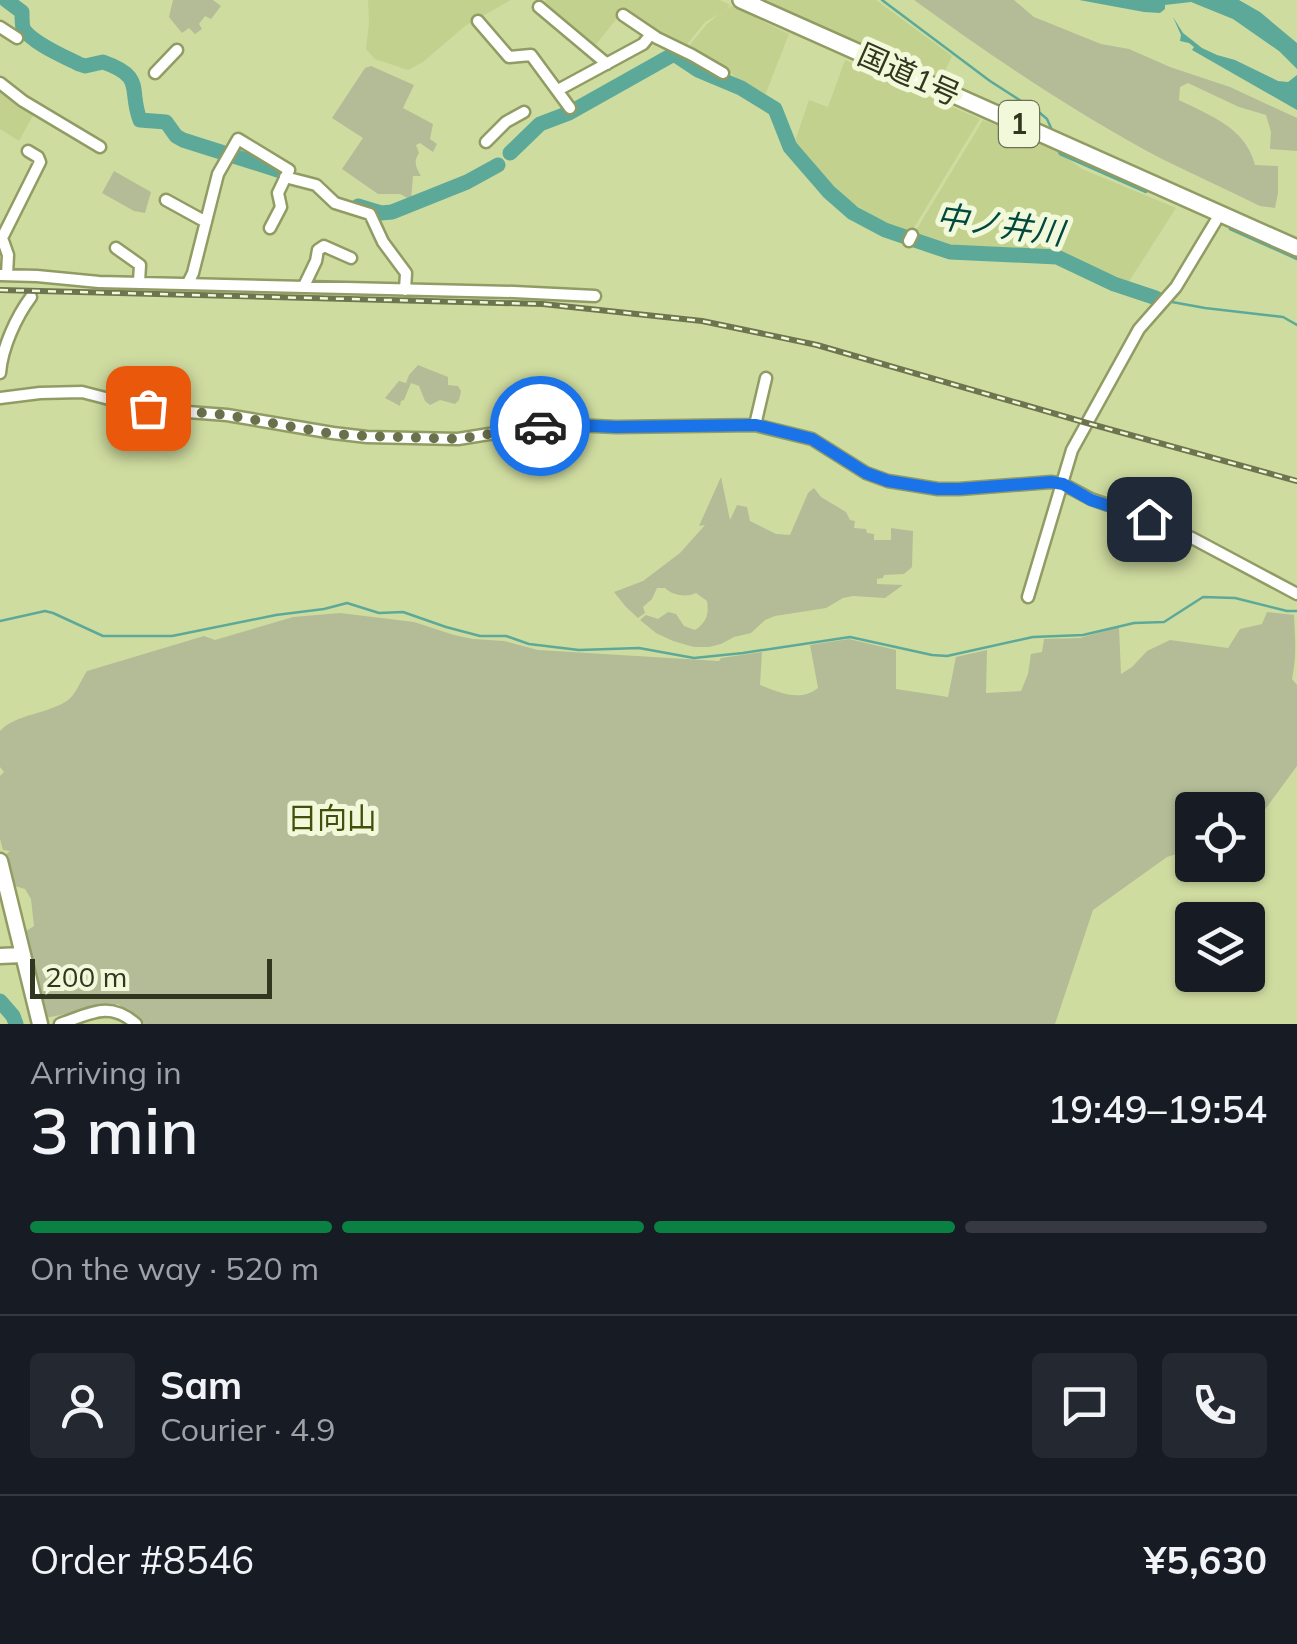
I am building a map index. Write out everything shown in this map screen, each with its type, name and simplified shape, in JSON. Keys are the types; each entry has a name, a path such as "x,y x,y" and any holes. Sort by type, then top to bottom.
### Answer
{"highway":[{"name":"国道1号","path":"741,0 1297,248"}],"main road":[{"path":"0,861 40,1024"},
{"path":"0,956 22,955"}],"street":[{"path":"539,6 607,64"},
{"path":"623,15 723,73"},
{"path":"478,21 509,56 531,55 570,108"},
{"path":"0,28 17,38"},
{"path":"558,90 644,44 652,34"},
{"path":"154,73 177,50"},
{"path":"0,83 100,147"},
{"path":"486,142 506,122 524,112"},
{"path":"188,282 218,174 238,139 289,170 278,193 281,207 270,228"},
{"path":"28,151 40,162 2,238 8,255 4,275 73,281 595,296"},
{"path":"285,177 316,185 336,203 370,214 382,242 406,273 405,290"},
{"path":"166,200 206,222"},
{"path":"1028,597 1072,450 1139,329 1176,286 1220,214"},
{"path":"304,286 318,250 324,246 351,258"},
{"path":"116,248 140,265 139,282"},
{"path":"0,373 22,310 31,297"},
{"path":"756,425 766,378"},
{"path":"0,398 82,392 148,408 281,423 333,434 386,437 458,439 551,424 756,425 812,439 866,473 888,481 938,489 1063,484 1091,500 1192,538 1297,594"},
{"path":"60,1024 110,1010 124,1014 136,1024"}],"shaded area":[{"path":"368,0 511,0 465,26 408,70 375,59 366,49"},
{"path":"545,0 720,0 730,5 726,10 731,6 789,34 764,98 688,47 719,14 705,22 684,48 623,11 593,48 544,8"},
{"path":"759,0 876,0 952,56 941,80"},
{"path":"845,60 980,119 912,231 886,224 848,200 795,141 809,100 828,107"},
{"path":"0,88 35,112 19,141 0,129"},
{"path":"983,120 1055,150 1082,169 1176,208 1128,283 1065,253 959,247 915,232"}],"green space":[{"path":"173,0 213,0 221,6 211,19 205,16 199,24 202,29 195,34 189,28 182,33 169,17"},
{"path":"914,0 1014,0 1034,17 1230,87 1297,118 1297,151 1270,149 1266,115 1188,83 1180,87 1179,100 1235,132 1244,141 1255,165 1278,166 1275,208 1260,206 1162,159 1098,123"},
{"path":"371,66 414,85 403,108 433,124 430,139 437,144 433,152 420,143 416,145 416,165 421,176 413,176 411,200 400,194 378,194 342,169 363,138 332,118 365,68"},
{"path":"114,171 151,192 145,213 102,193"},
{"path":"418,365 448,377 448,385 458,386 461,391 459,400 455,404 440,400 430,405 419,386 411,383 400,406 385,398 399,381 406,383"},
{"path":"721,477 730,520 737,505 747,507 750,521 776,534 790,535 808,493 814,488 855,521 854,528 874,534 874,540 891,540 891,528 913,531 912,567 904,574 877,579 877,584 903,585 885,598 853,596 826,608 775,616 751,633 709,647 694,647 656,633 640,620 646,615 658,619 668,612 695,630 706,617 707,601 696,593 679,595 657,588 643,607 645,613 638,618 614,592 643,581 680,553 705,525 699,526"},
{"name":"日向山","path":"1267,612 1294,615 1292,679 1297,685 1297,766 1265,810 1265,792 1175,792 1175,854 1093,910 1055,1024 145,1024 118,1004 45,1018 23,933 34,926 31,899 9,876 5,855 10,851 3,850 0,839 0,776 4,772 0,767 0,731 6,725 68,700 87,671 204,636 215,640 293,617 340,613 414,622 454,635 538,650 719,661 762,652 760,685 797,695 818,688 810,645 849,639 896,650 896,689 948,697 956,657 987,650 986,693 1021,691 1031,654 1042,652 1044,639 1080,638 1119,627 1121,674 1147,651 1170,640 1228,648 1240,629 1262,624"}],"water":[{"path":"1079,0 1239,0 1297,43 1297,69 1279,51 1233,19 1191,2 1165,5 1160,13"},
{"path":"1173,17 1183,33 1202,48 1278,81 1288,82 1297,75 1297,110 1180,41"}],"waterway":[{"name":"中ノ井川","path":"6,0 22,12 23,28 40,44 79,64 103,62 125,73 133,85 140,120 166,122 183,140 281,171"},
{"path":"882,0 990,81 1040,113 1052,130"},
{"name":"中ノ井川","path":"510,153 540,124 569,113 674,54 775,109 790,147 829,192 853,213 885,230 950,252 1057,257 1114,284 1156,298"},
{"path":"1058,150 1146,192"},
{"name":"中ノ井川","path":"358,206 392,212 498,165"},
{"path":"1230,229 1297,259"},
{"name":"中ノ井川","path":"1172,302 1283,317 1297,325"},
{"path":"0,621 45,611 103,636 172,636 347,603 379,613 403,612 480,636 506,636 529,644 579,650 639,648 694,658 850,637 947,656 1033,637 1083,635 1134,623 1164,622 1203,597 1235,598 1297,611"},
{"path":"0,1001 16,1024"}],"railway":[{"path":"0,290 543,304 702,321 817,345 1297,481"}],"way so far":[{"path":"148,408 188,410 367,436 458,439 540,426"}],"route":[{"path":"540,426 756,425 812,439 876,478 938,489 1051,482 1149,519"}]}
